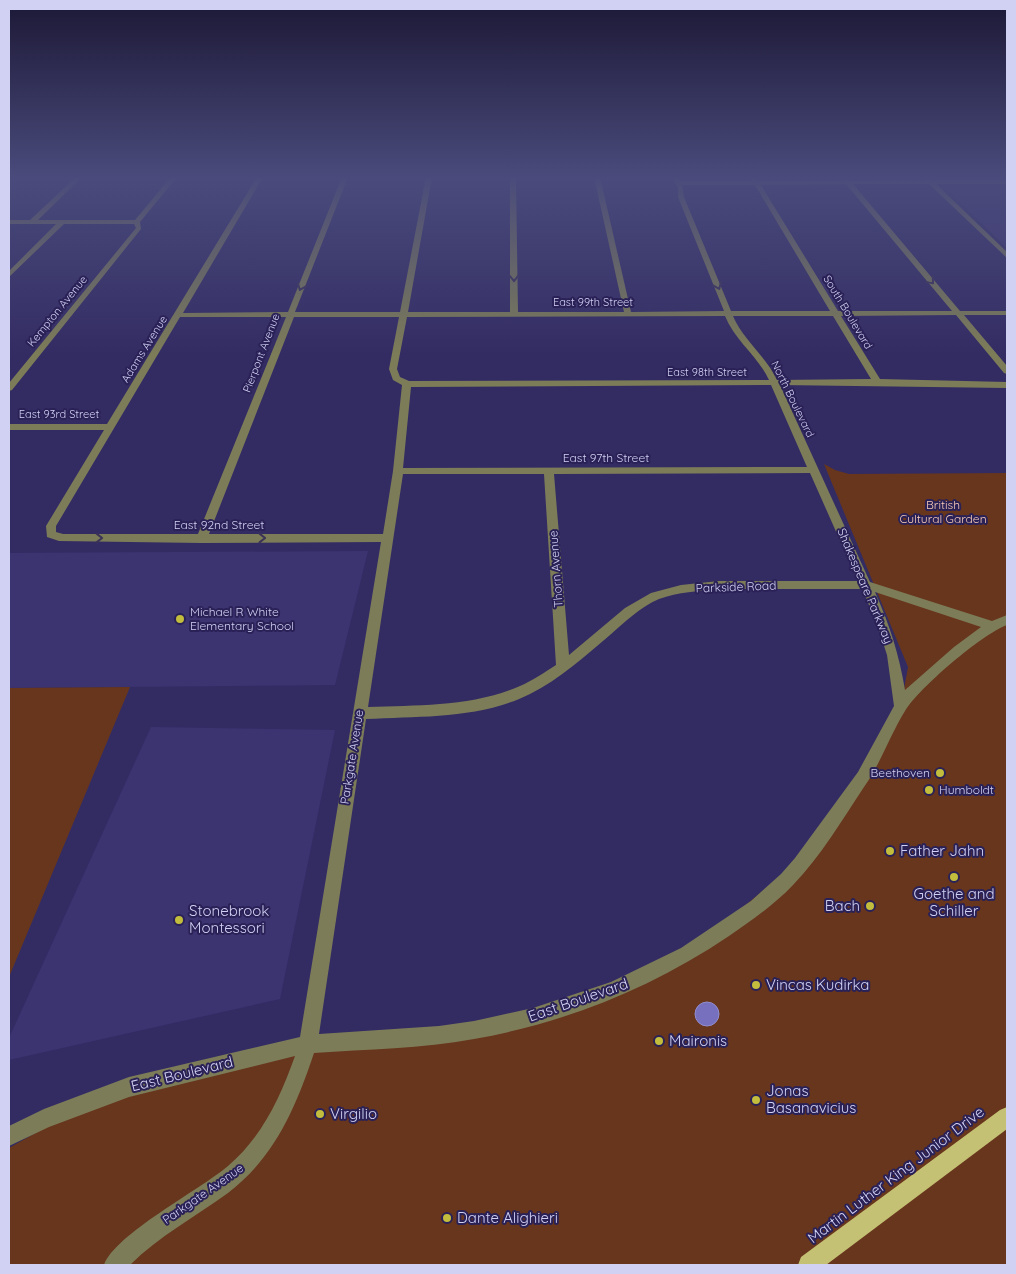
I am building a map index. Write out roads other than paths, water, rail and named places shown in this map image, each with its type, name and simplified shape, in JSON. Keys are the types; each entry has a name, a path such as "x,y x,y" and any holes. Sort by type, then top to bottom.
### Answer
{"main road":[{"name":"Martin Luther King Junior Drive","path":"809,1265 1007,1117"}],"street":[{"path":"9,275 48,236"},
{"name":"Kempton Avenue","path":"9,388 132,236"},
{"name":"Adams Avenue","path":"51,534 51,526 225,236"},
{"name":"Pierpont Avenue","path":"202,539 321,236"},
{"path":"407,384 396,378 393,369 418,236"},
{"path":"513,236 514,314"},
{"path":"610,236 628,314"},
{"name":"North Boulevard","path":"697,236 735,330 756,353 768,370 814,470"},
{"name":"South Boulevard","path":"789,236 877,382"},
{"path":"893,236 1007,371"},
{"path":"987,236 1007,256"},
{"name":"East 99th Street","path":"178,315 1007,313"},
{"name":"East 98th Street","path":"407,384 877,382 1007,385"},
{"name":"Parkgate Avenue","path":"115,1265 155,1228 226,1181 256,1153 274,1129 286,1105 308,1044 398,471 407,384"},
{"name":"East 93rd Street","path":"9,427 110,427"},
{"name":"East 97th Street","path":"398,471 814,470"},
{"name":"Shakespeare Parkway","path":"814,470 882,621 893,655 901,706"},
{"name":"Thorn Avenue","path":"549,471 563,667"},
{"name":"East 92nd Street","path":"51,534 63,538 387,538"},
{"name":"Parkside Road","path":"359,714 438,711 483,704 525,690 563,667 630,611 655,596 681,589 719,585 866,585 992,626"},
{"name":"East Boulevard","path":"9,1136 44,1119 129,1087 308,1044 439,1035 474,1030 533,1017 614,990 687,954 757,907 801,864 863,777 901,706 927,676 992,626 1007,620"}],"place":[{"name":"Michael R White Elementary School","path":"180,619"},
{"name":"Beethoven","path":"940,773"},
{"name":"Humboldt","path":"929,790"},
{"name":"Father Jahn","path":"890,851"},
{"name":"Goethe and Schiller","path":"954,877"},
{"name":"Bach","path":"870,906"},
{"name":"Stonebrook Montessori","path":"179,920"},
{"name":"Vincas Kudirka","path":"756,985"},
{"name":"Maironis","path":"659,1041"},
{"name":"Jonas Basanavicius","path":"756,1100"},
{"name":"Virgilio","path":"320,1114"},
{"name":"Dante Alighieri","path":"447,1218"}],"park label":[{"name":"British Cultural Garden","path":"943,512"}]}
